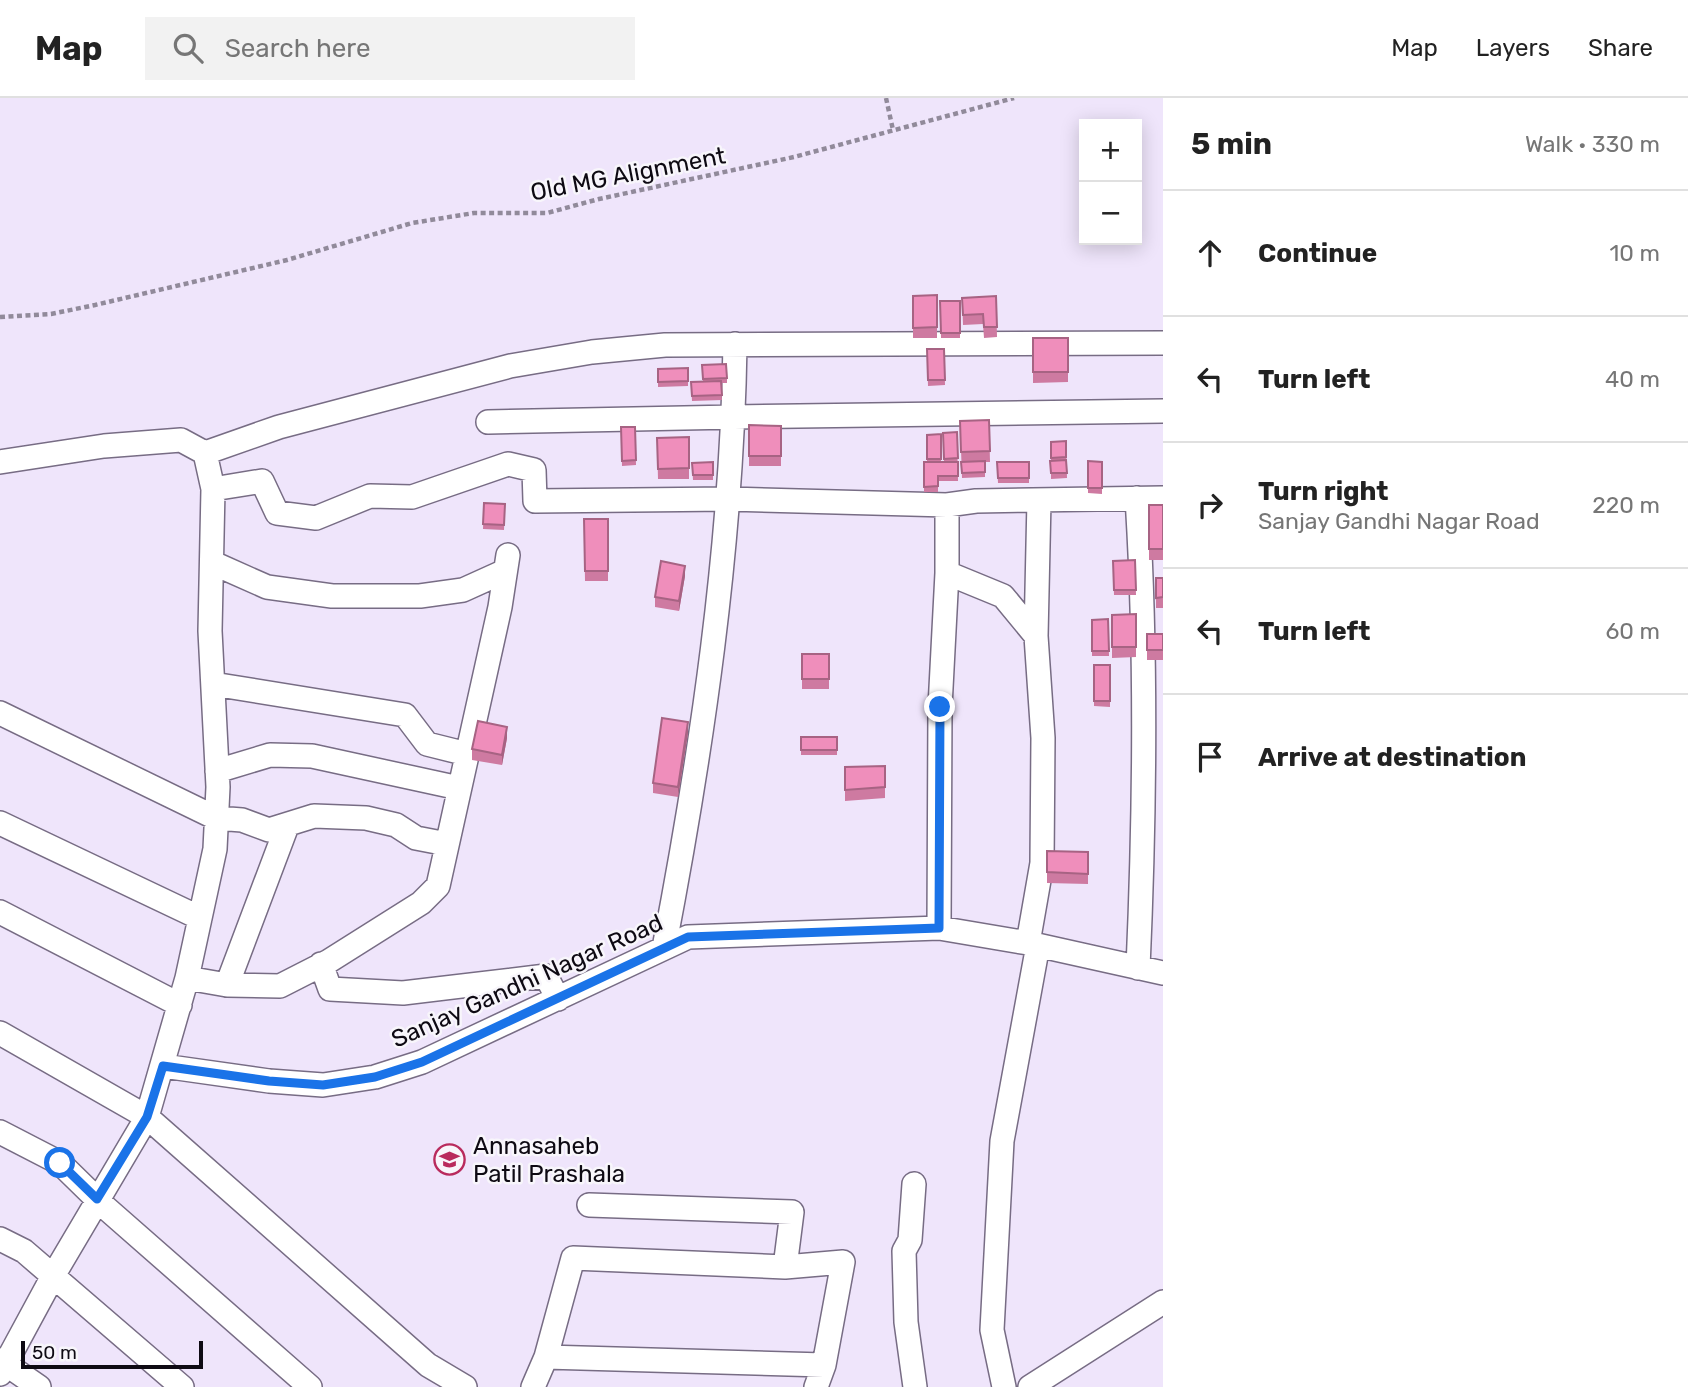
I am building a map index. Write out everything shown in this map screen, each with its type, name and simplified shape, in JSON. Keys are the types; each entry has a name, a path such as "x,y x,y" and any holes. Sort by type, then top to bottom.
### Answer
{"street":[{"path":"0,462 104,446 181,440 205,453 279,427 510,366 592,352 665,345 735,344 1163,344"},
{"path":"664,948 679,872 699,740 729,499 735,344"},
{"path":"488,422 1163,411"},
{"path":"39,1387 2,1366 147,1117 187,978 215,849 217,771 209,631 213,489 205,453"},
{"path":"213,489 262,481 277,513 316,519 370,496 412,497 508,464 534,470 535,501 729,499 947,505 976,501 1163,498"},
{"path":"1137,498 1144,608 1144,831 1138,968"},
{"path":"1004,1387 992,1330 1002,1141 1033,944 1042,863 1043,738 1036,636 1039,500"},
{"path":"939,928 940,707 947,573 947,505"},
{"path":"187,978 227,985 280,986 421,903 438,886 500,607 507,563 463,590 420,596 332,596 267,587 213,563"},
{"path":"947,573 1003,596 1036,636"},
{"path":"213,684 405,715 427,744 467,754"},
{"path":"0,713 216,818 242,820 269,830 314,816 366,818 396,825 416,838 447,844"},
{"path":"217,771 270,755 312,756 459,788"},
{"path":"0,823 200,918"},
{"path":"227,985 287,826"},
{"path":"0,912 180,1005"},
{"name":"Sanjay Gandhi Nagar Road","path":"163,1066 269,1081 323,1085 375,1077 422,1062 688,937 939,928 1033,944 1163,973"},
{"path":"321,964 330,989 403,993 546,976 558,999"},
{"path":"0,1033 147,1117 428,1365 465,1387"},
{"path":"0,1132 60,1163 97,1199 310,1387"},
{"path":"914,1184 909,1240 904,1251 906,1322 915,1387"},
{"path":"589,1205 792,1212 785,1267"},
{"path":"0,1239 24,1251 182,1387"},
{"path":"533,1387 545,1357 573,1258 785,1267 843,1262 820,1376 545,1357"},
{"path":"1030,1387 1163,1302"}],"path":[{"path":"886,98 893,130"},
{"name":"Old MG Alignment","path":"0,317 51,314 95,304 287,260 412,223 474,213 547,213 599,199 794,157 1014,98"}],"building":[{"path":"937,295 937,327 913,328 913,296"},
{"path":"996,296 997,327 984,327 983,314 963,315 962,298"},
{"path":"940,301 960,301 960,333 941,333"},
{"path":"1033,338 1068,338 1068,372 1033,372"},
{"path":"927,349 944,349 945,380 928,380"},
{"path":"726,364 727,378 703,379 702,365"},
{"path":"688,368 688,381 658,382 658,369"},
{"path":"721,381 722,395 692,396 691,382"},
{"path":"989,420 990,451 961,452 960,421"},
{"path":"749,425 781,426 781,456 749,456"},
{"path":"621,427 635,427 636,460 622,461"},
{"path":"957,432 958,458 944,459 943,433"},
{"path":"941,434 941,459 927,459 927,435"},
{"path":"689,437 689,468 658,469 657,438"},
{"path":"1066,441 1066,457 1051,458 1051,442"},
{"path":"1066,460 1067,473 1051,473 1050,461"},
{"path":"985,461 985,472 962,473 961,462"},
{"path":"1088,461 1102,462 1102,488 1088,488"},
{"path":"713,462 713,475 693,475 692,463"},
{"path":"924,462 958,462 958,476 938,476 938,486 924,487"},
{"path":"997,462 1029,462 1029,478 998,478"},
{"path":"484,503 505,504 504,525 483,524"},
{"path":"1149,505 1163,505 1163,549 1149,549"},
{"path":"584,519 608,519 608,571 585,571"},
{"path":"1135,560 1136,590 1114,590 1113,561"},
{"path":"661,561 685,566 679,601 655,597"},
{"path":"1156,578 1163,578 1163,597 1156,598"},
{"path":"1136,614 1136,647 1112,647 1112,615"},
{"path":"1108,619 1109,651 1092,651 1092,620"},
{"path":"1147,634 1163,634 1163,650 1147,650"},
{"path":"802,654 829,654 829,679 802,679"},
{"path":"1094,665 1110,665 1110,701 1094,701"},
{"path":"662,718 688,722 678,787 653,783"},
{"path":"478,721 507,727 502,755 472,749"},
{"path":"801,737 837,737 837,750 801,750"},
{"path":"885,766 885,787 845,790 845,767"},
{"path":"1047,851 1088,852 1088,874 1047,872"}],"place":[{"name":"Annasaheb Patil Prashala","path":"450,1160"}],"route":[{"path":"60,1163 97,1199 147,1117 163,1066 269,1081 323,1085 375,1077 422,1062 688,937 939,928 940,707"}]}
